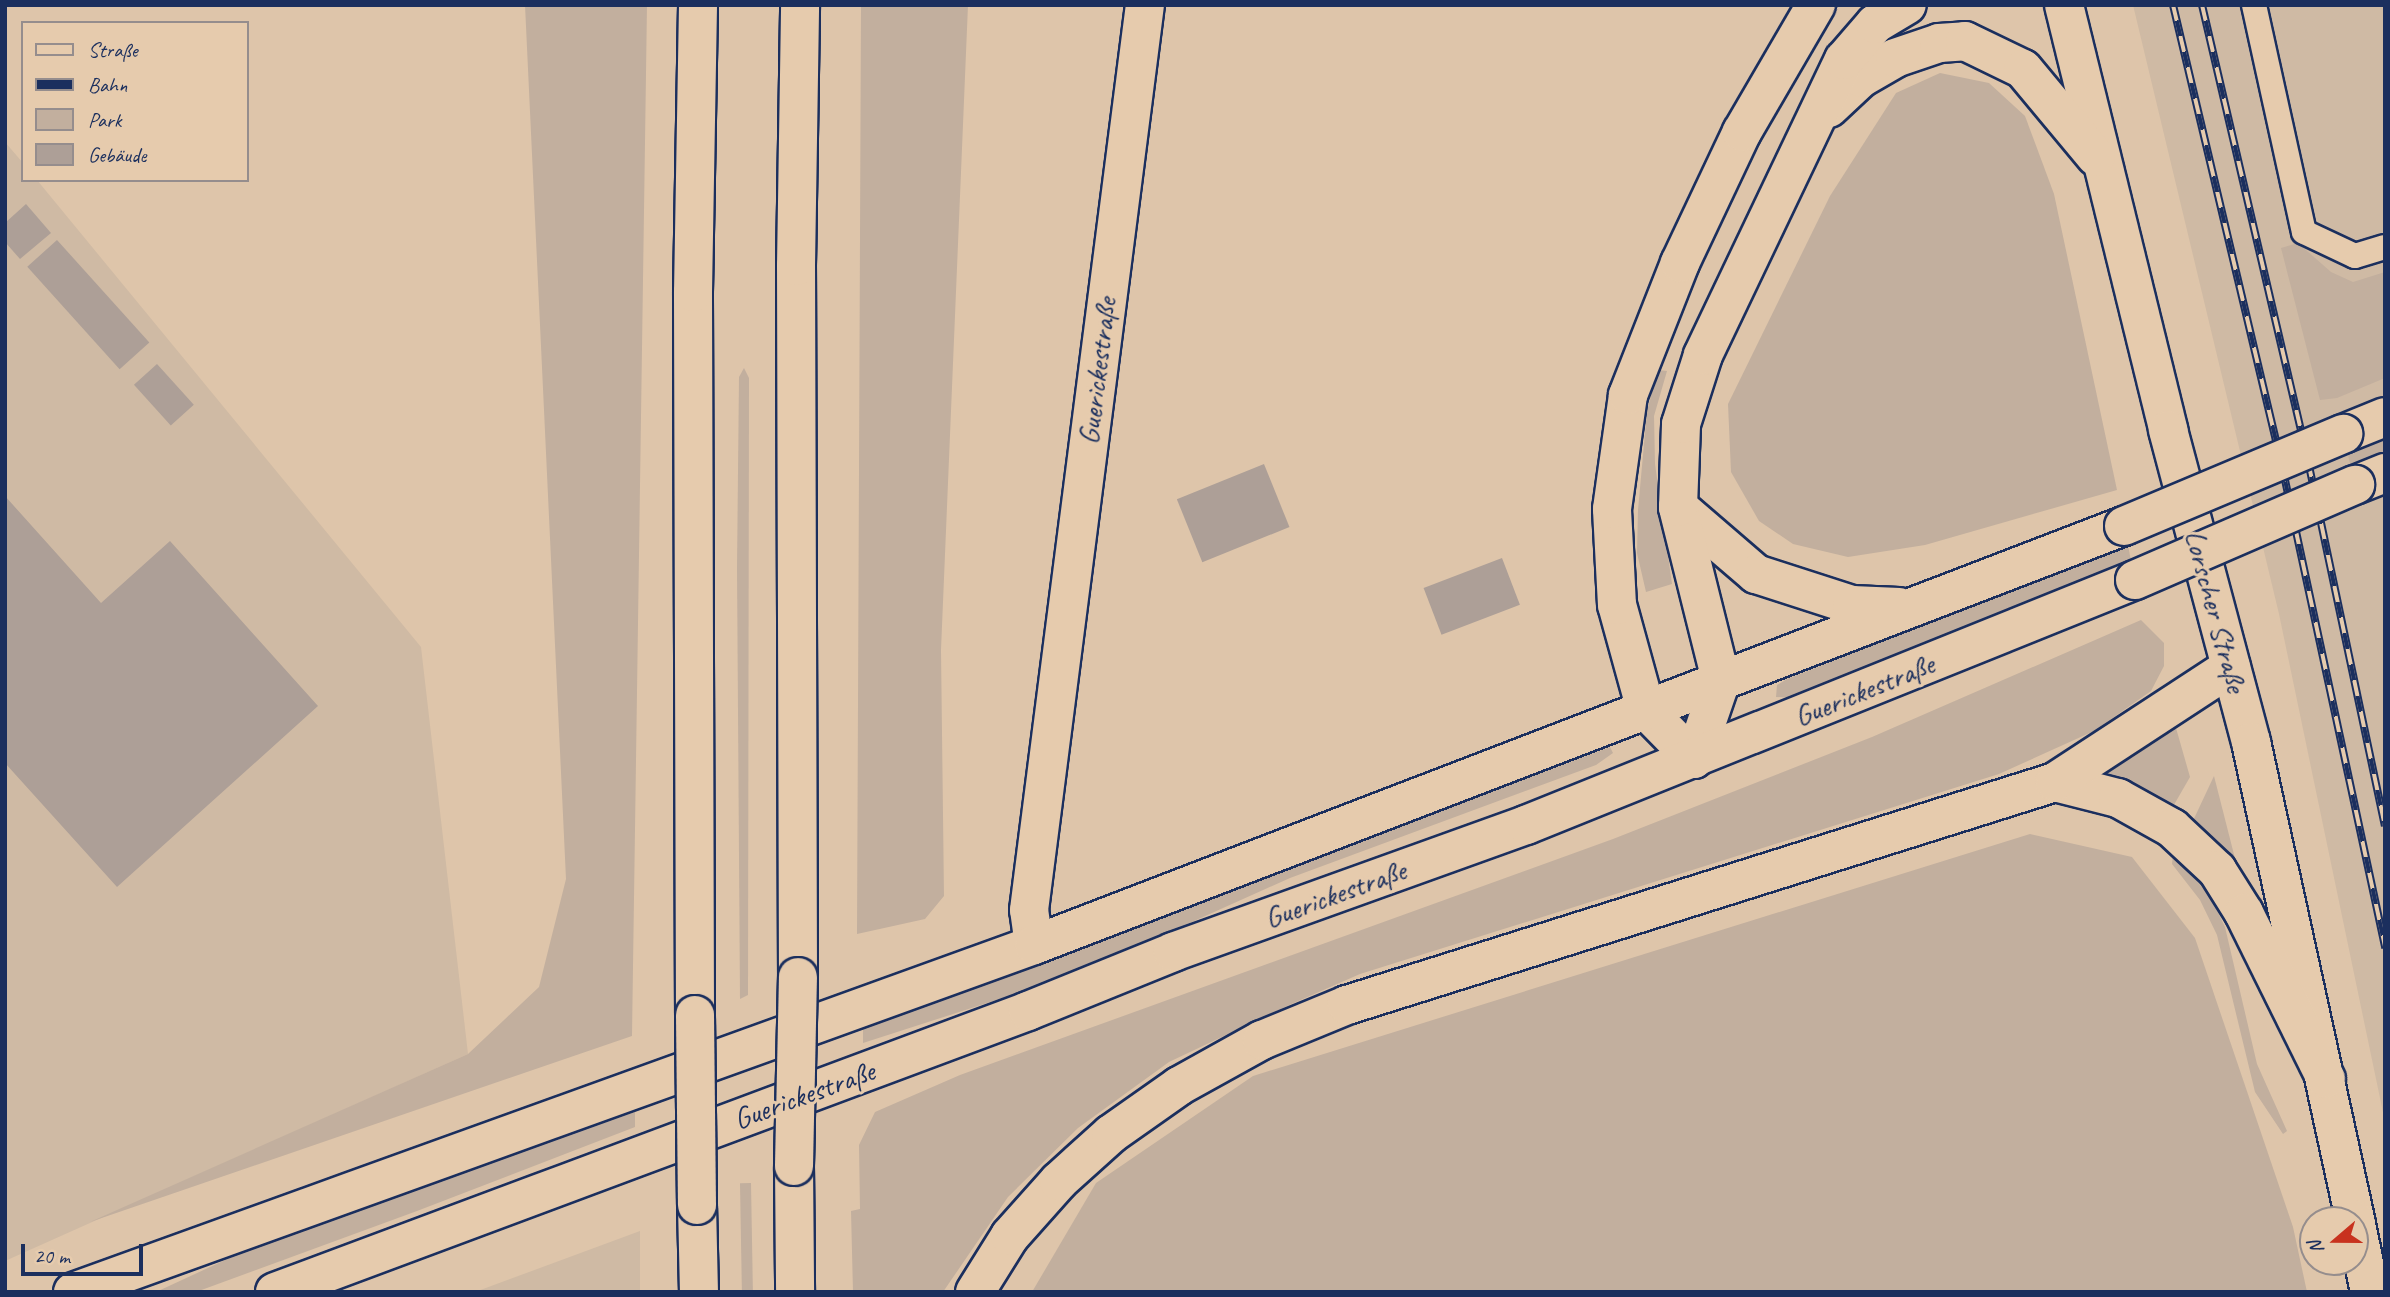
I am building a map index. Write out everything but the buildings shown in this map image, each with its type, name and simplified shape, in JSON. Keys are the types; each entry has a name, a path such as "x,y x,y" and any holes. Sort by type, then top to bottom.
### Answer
{"main road":[{"path":"698,5 694,292 695,1015 699,1292"},
{"path":"795,1292 794,1166 798,977 796,266 800,5"},
{"name":"Guerickestraße","path":"1034,945 1029,910 1145,5"},
{"path":"1816,5 1742,132 1680,263 1628,395 1612,509 1617,606 1646,710 1694,759 1721,680 1678,507 1681,424 1703,355 1844,60 1875,24 1907,5"},
{"name":"Lorscher Straße","path":"2064,5 2101,163 2231,667 2326,1079 2352,1206"},
{"path":"1817,119 1861,78 1895,58 1939,43 1965,41 2023,69 2101,163"},
{"name":"Guerickestraße","path":"73,1292 1034,945 1721,680 1919,607 2124,526 2385,417"},
{"name":"Guerickestraße","path":"275,1292 1694,759 2135,580 2370,479"},
{"path":"1678,507 1756,574 1852,606 1919,607"},
{"path":"975,1292 1010,1236 1059,1181 1111,1134 1180,1086 1262,1040 1347,1005 2055,782 2231,667"},
{"path":"2055,782 2118,797 2172,828 2217,870 2244,913 2326,1079"}],"lane":[{"path":"2254,5 2304,232 2355,256 2385,247"}],"shaded area":[{"path":"2133,5 2385,5 2385,1122 2279,614"},
{"path":"5,142 21,161 21,182 39,182 421,647 468,1054 5,1261"},
{"path":"640,1231 640,1292 475,1292"}],"green space":[{"path":"525,5 647,5 632,1036 90,1222 468,1054 539,987 566,879"},
{"path":"861,5 968,5 941,650 944,896 925,919 857,934"},
{"path":"1940,73 1989,83 2025,116 2054,194 2117,490 1925,545 1848,557 1793,544 1759,521 1731,472 1728,404 1830,196 1896,93"},
{"path":"2298,243 2331,272 2353,282 2385,272 2385,378 2337,398 2320,400 2281,248"},
{"path":"744,368 749,378 748,995 740,999 737,568 739,377"},
{"path":"1658,370 1667,371 1654,416 1655,464 1672,584 1646,592 1637,553 1638,510 1647,411"},
{"path":"2385,440 2385,453 2351,468 2348,455"},
{"path":"2128,545 2131,561 1803,698 1776,697 1777,685 1787,679"},
{"path":"2141,620 2164,643 2164,666 2151,691 2094,731 1999,774 1360,974 1287,1006 1169,1062 1078,1128 1008,1197 943,1292 853,1292 851,1211 860,1209 859,1145 875,1112 960,1075 1613,839 1872,737"},
{"path":"2176,728 2190,777 2171,810 2095,779"},
{"path":"1610,747 1613,753 1596,765 1290,878 1074,975 863,1043 863,1029"},
{"path":"2214,776 2241,882 2191,825"},
{"path":"2030,834 2132,857 2195,938 2293,1227 2299,1255 2299,1276 2304,1276 2307,1292 1032,1292 1096,1183 1253,1076"},
{"path":"2173,854 2210,896 2225,927 2257,1064 2287,1131 2283,1134 2255,1092 2217,935 2200,900 2172,864"},
{"path":"635,1112 635,1127 417,1211 196,1292 156,1292 275,1237"},
{"path":"740,1183 751,1183 753,1292 742,1292"}],"railway":[{"path":"2173,5 2282,466 2385,948"},
{"path":"2202,5 2308,461 2385,826"}]}
